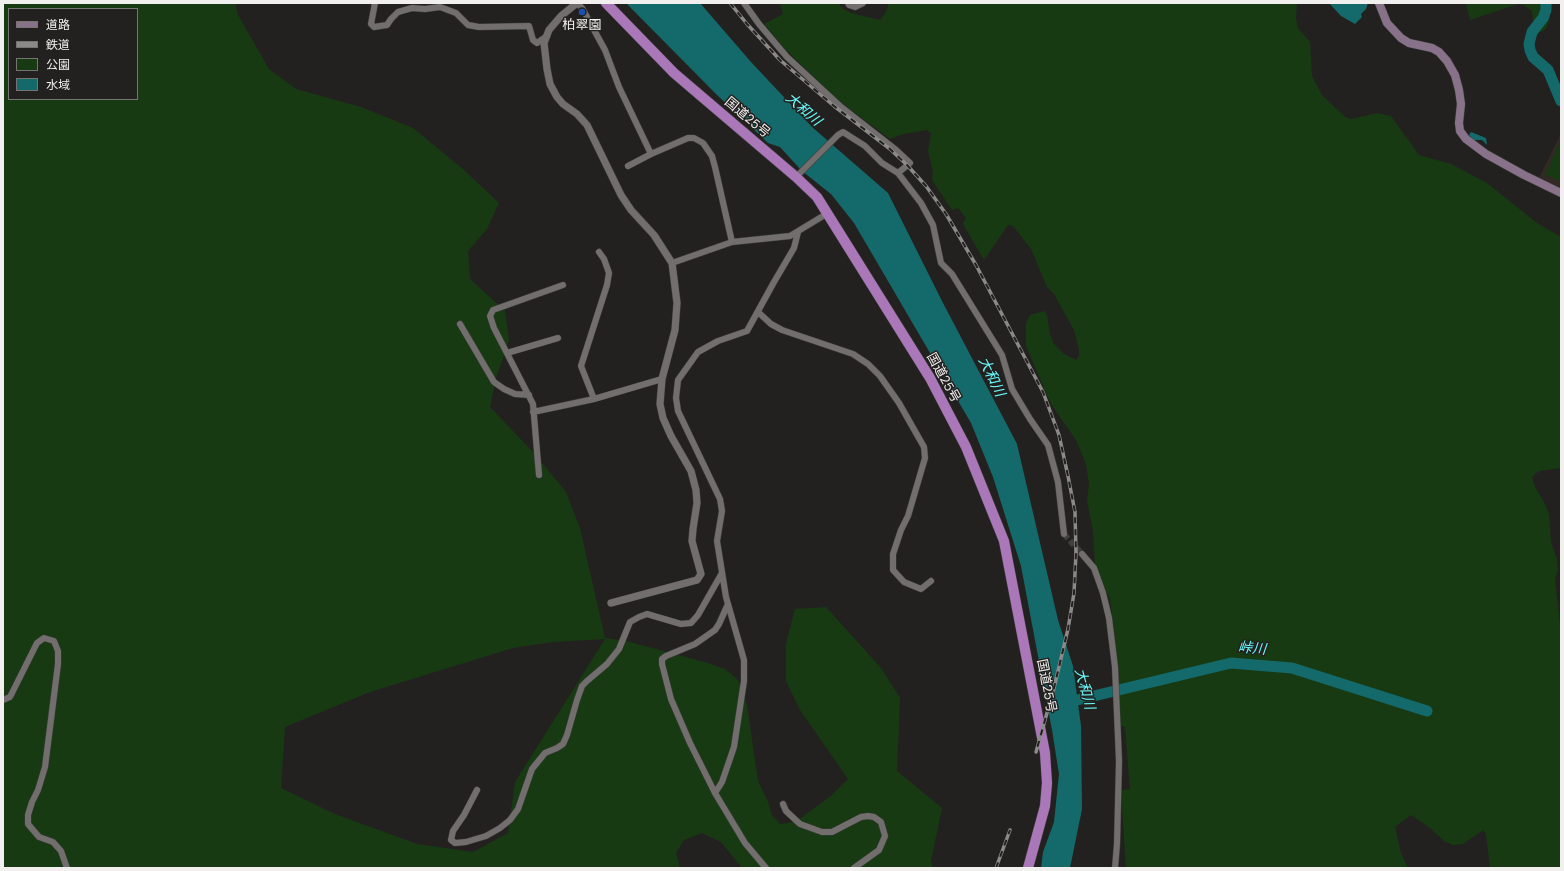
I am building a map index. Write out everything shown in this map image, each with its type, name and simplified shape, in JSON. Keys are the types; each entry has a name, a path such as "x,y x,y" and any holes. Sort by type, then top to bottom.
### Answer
{"highway":[{"name":"国道25号","path":"606,3 674,74 796,177 817,197 930,378 966,447 1004,541 1045,753 1047,783 1045,806 1028,868"}],"main road":[{"path":"1379,3 1387,22 1401,38 1409,43 1432,48 1439,52 1447,61 1455,75 1459,90 1460,131 1466,139 1486,154 1561,193"}],"street":[{"path":"375,3 371,24 374,27 387,25 398,12 412,8 425,10 440,7 456,13 468,25 528,26 533,40 537,43 547,36"},
{"path":"611,603 696,580 701,574 692,541 697,503 696,490 691,471 671,436 663,418 660,404 662,379 675,330 677,303 672,263 654,236 631,210 621,195 587,125 577,114 563,104 557,97 550,84 544,43 549,30 561,16 577,3 582,8 605,50 619,87 651,154"},
{"path":"744,3 759,24 788,57 840,106 895,149 910,163 898,173"},
{"path":"848,3 849,5 855,7 863,3"},
{"path":"796,177 838,135 843,132 866,146 882,163 898,173 921,203 933,225 941,263 952,274 1002,355 1012,389 1048,445 1058,482 1064,534"},
{"path":"628,166 688,138 694,138 703,143 712,156 714,162 732,242"},
{"path":"672,263 732,242 790,236 828,213"},
{"path":"715,793 722,782 734,747 744,681 744,660 728,604 717,541 722,511 720,499 678,411 676,398 678,380 698,352 718,341 747,331 794,248 798,232"},
{"path":"594,399 581,366 607,285 609,273 604,259 599,252"},
{"path":"539,475 533,404 490,316 493,310 563,285"},
{"path":"758,312 771,324 782,330 853,354 868,364 880,376 899,404 924,447 925,458 908,516 893,554 894,570 904,582 921,589 931,581"},
{"path":"460,324 494,382 504,390 515,394 529,395"},
{"path":"507,353 558,338"},
{"path":"533,412 594,399 662,379"},
{"path":"1082,554 1094,568 1103,593 1109,618 1115,667 1119,761 1118,844 1115,868"},
{"path":"477,790 464,815 453,831 451,840 455,843 466,842 486,836 510,820 518,810 532,769 545,753 563,744 568,735 582,686 586,681 608,664 619,649 630,622 639,616 647,614 681,624 691,623 698,615 722,573"},
{"path":"728,604 719,624 707,637 662,659 664,675 671,699 690,743 715,793 745,843 766,868"},
{"path":"3,700 10,697 37,643 44,638 54,641 58,651 58,664 45,767 28,815 28,824 39,837 53,842 61,851 67,868"},
{"path":"783,804 786,811 800,824 822,832 832,832 860,817 874,817 881,822 885,836 879,850 854,868"}],"shaded area":[{"path":"1560,135 1561,136 1561,189 1539,178"}],"green space":[{"path":"3,3 236,3 237,13 269,69 296,89 361,107 413,128 464,170 499,203 487,229 468,251 470,279 505,311 509,340 496,378 490,407 534,453 566,492 580,528 605,638 626,641 708,663 725,669 738,680 747,705 758,781 768,802 772,815 780,824 797,821 832,795 848,779 800,710 786,681 786,644 795,609 826,607 881,668 900,698 897,771 942,808 931,861 933,868 742,868 721,842 702,833 684,840 676,853 680,868 3,868","holes":["605,639 515,782 508,833 473,852 417,844 335,814 281,788 285,727 370,692 513,648 553,642"]},
{"path":"780,3 838,3 842,8 851,13 880,20 886,12 889,3 1297,3 1296,19 1298,28 1310,42 1312,76 1322,95 1343,115 1352,119 1377,113 1391,116 1419,155 1451,164 1487,183 1537,223 1561,237 1561,468 1539,471 1532,477 1535,487 1549,514 1551,542 1557,560 1558,570 1555,579 1561,634 1561,868 1490,868 1486,834 1483,830 1463,844 1453,845 1444,841 1430,828 1411,815 1395,827 1401,853 1408,868 1126,868 1121,790 1130,789 1125,727 1120,726 1115,640 1110,599 1095,566 1093,531 1087,501 1089,484 1086,464 1076,440 1051,404 1026,346 1026,324 1030,315 1044,311 1047,315 1050,334 1054,344 1064,354 1076,360 1079,356 1079,350 1074,330 1054,294 1047,287 1031,249 1013,226 1008,225 984,260 963,224 966,218 958,208 952,210 932,180 933,171 928,151 931,133 927,130 903,134 890,139 839,101 786,50 764,24 783,14"},
{"path":"1466,3 1549,3 1550,18 1547,27 1543,31 1539,32 1534,30 1532,11 1524,5 1518,4 1470,20"},
{"path":"1561,140 1561,181 1545,175"}],"water":[{"path":"626,3 700,3 751,62 812,127 888,193 943,303 1017,444 1058,620 1073,666 1081,726 1082,809 1070,868 1041,868 1043,852 1054,822 1059,774 1021,566 993,477 971,423 854,223 831,194 802,171 780,147 768,143 716,94"},
{"path":"1329,3 1368,3 1366,9 1361,14 1362,17 1355,24 1341,16"},
{"path":"1471,132 1486,138 1487,145 1482,140 1473,140 1469,135"}],"waterway":[{"path":"1546,3 1546,10 1543,18 1532,32 1529,44 1533,57 1548,70 1561,101"},
{"name":"峠川","path":"1073,701 1231,663 1292,668 1427,711"}],"tunnel":[{"path":"1064,534 1082,554"}],"railway":[{"path":"730,3 780,60 834,106 890,149 926,186 946,214 976,265 1043,392 1059,435 1068,476 1075,512 1076,553 1074,593 1068,629 1054,688 1036,752"},
{"path":"996,868 1010,830"}],"place":[{"name":"柏翠園","path":"582,12"}],"water label":[{"name":"大和川","path":"803,110"},
{"name":"大和川","path":"991,377"},
{"name":"大和川","path":"1084,689"}]}
